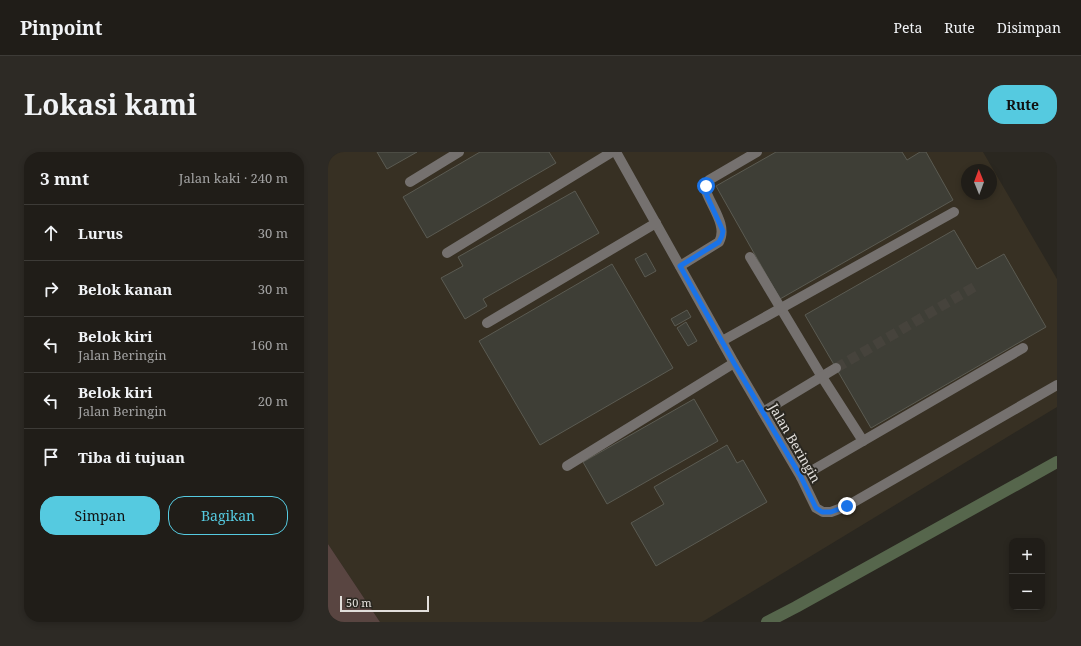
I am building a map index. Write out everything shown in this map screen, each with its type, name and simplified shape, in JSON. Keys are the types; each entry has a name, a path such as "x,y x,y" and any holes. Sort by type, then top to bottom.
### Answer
{"street":[{"path":"410,182 459,152"},
{"path":"447,253 612,152"},
{"name":"Jalan Beringin","path":"616,152 734,363 801,477 816,508 822,512 840,510 1057,385"},
{"path":"680,266 719,242 722,236 723,231 706,191 706,186 709,180 757,152"},
{"path":"722,341 954,212"},
{"path":"487,323 656,223"},
{"path":"750,257 780,309 863,441"},
{"path":"801,477 1023,348"},
{"path":"567,466 734,363"},
{"path":"763,412 836,368"}],"shaded area":[{"path":"328,152 983,152 990,164 961,164 961,200 997,200 997,176 1057,279 1057,407 702,622 380,622 328,544"},
{"path":"328,544 380,622 328,622"}],"building":[{"path":"377,152 417,152 387,169"},
{"path":"480,152 549,152 556,163 427,238 403,197"},
{"path":"776,152 902,152 907,160 920,152 926,152 953,200 780,299 716,186"},
{"path":"575,191 599,233 483,299 487,306 465,319 441,278 463,266 458,257"},
{"path":"954,230 977,269 1004,254 1046,327 871,428 805,315"},
{"path":"646,253 656,271 645,277 635,259"},
{"path":"612,264 673,368 540,445 479,341"},
{"path":"687,310 691,317 675,326 671,319"},
{"path":"686,322 697,341 688,346 677,328"},
{"path":"694,399 718,441 607,504 583,462"},
{"path":"727,445 737,463 743,460 767,502 656,566 631,523 664,504 654,487"}],"waterway":[{"path":"767,622 1057,462"}],"tunnel":[{"path":"836,368 974,287"}],"route":[{"path":"706,186 707,196 723,231 722,236 719,242 680,266 734,363 801,477 816,508 822,512 831,512 840,510 847,506"}]}
